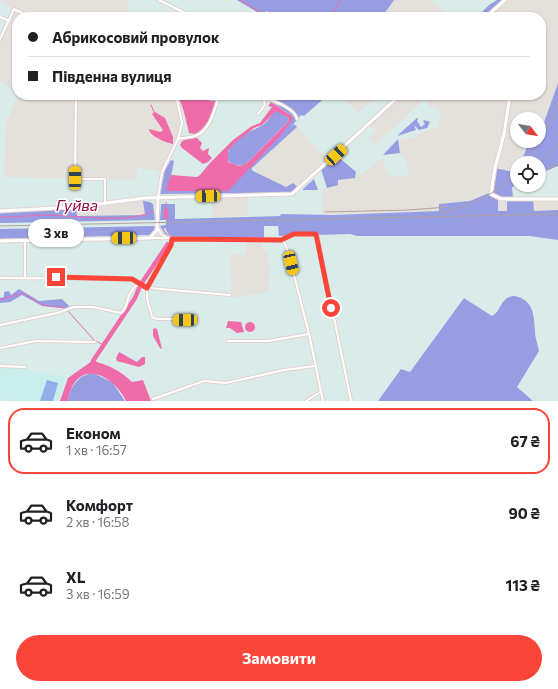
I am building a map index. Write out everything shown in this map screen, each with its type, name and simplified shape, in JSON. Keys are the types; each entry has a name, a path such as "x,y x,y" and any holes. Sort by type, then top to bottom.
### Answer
{"street":[{"path":"159,0 183,12"},
{"path":"492,12 505,0"},
{"path":"0,39 12,14"},
{"path":"0,17 9,21"},
{"path":"76,100 75,178 105,179 105,202"},
{"path":"150,238 155,234 158,227 158,198 162,172 178,139 182,123 177,100"},
{"path":"178,139 195,136 202,131 212,118 217,100"},
{"path":"258,114 266,104 264,100"},
{"path":"272,100 295,113 297,119"},
{"path":"0,211 56,208 149,198 293,194 395,100"},
{"path":"509,100 504,137 495,168 492,194 501,199 558,199"},
{"path":"149,198 158,206"},
{"path":"158,206 163,198"},
{"path":"158,227 162,235 171,239"},
{"path":"0,241 150,238 281,240 294,234 316,234 351,401"},
{"path":"171,239 171,245 147,288 147,298 152,318 196,320"},
{"path":"25,240 25,277"},
{"path":"281,240 287,246 309,334 323,401"},
{"path":"0,278 132,279 147,288 230,295"},
{"path":"0,325 57,313 74,307 93,307 121,313 125,307 129,293 138,283"},
{"path":"228,341 268,341 309,334"},
{"path":"0,348 36,341 95,342"},
{"path":"0,366 25,367"},
{"path":"152,399 204,381 226,383 284,370 315,366"},
{"path":"306,401 320,392"}],"shaded area":[{"path":"2,0 124,0 128,1 129,12 13,12 14,9 1,2"},
{"path":"237,0 394,0 386,12 257,12"},
{"path":"394,0 430,0 445,12 386,12"},
{"path":"497,0 505,0 492,12 482,12"},
{"path":"505,0 558,0 558,83 546,115 546,112 510,112 510,148 527,148 524,156 510,156 510,174 491,192 470,201 439,204 439,211 322,215 322,190 338,185 338,180 360,175 380,159 384,159 385,170 391,177 408,176 407,162 400,153 399,140 416,137 422,132 438,127 441,113 433,106 430,108 424,100 546,100 546,12 492,12"},
{"path":"12,13 12,89 0,82 0,39"},
{"path":"558,83 558,166 546,171 546,156 524,156 526,148 546,148 546,117"},
{"path":"17,100 177,100 182,118 181,130 162,172 137,167 136,180 4,177 6,117 9,117"},
{"path":"180,100 215,101 215,106 209,120 199,132 195,134 189,133"},
{"path":"273,100 322,100 304,116 301,115 290,128 294,124 297,127 252,168 255,172 286,187 293,183 300,189 295,193 227,196 230,193 160,194 165,170 171,160 174,161 168,191 228,190 293,117 272,102"},
{"path":"345,100 372,100 358,113"},
{"path":"395,100 424,100 375,145 368,138 376,131 369,124"},
{"path":"271,102 293,117 292,120 281,135 228,191 168,191 166,188 171,175 197,177 200,175 233,140 252,126 260,123 272,107 268,106","holes":["276,111 289,118 288,122 246,164 239,166 228,162 228,151 235,143 254,128 262,125"]},
{"path":"276,110 289,118 288,122 246,164 236,165 227,160 230,148 234,143 239,138 263,125"},
{"path":"155,112 165,118 173,137 173,144 159,139 150,132 149,129 161,132 163,130 152,114"},
{"path":"417,118 417,121 421,127 425,124 423,121 424,120 430,122 427,128 419,130 414,125 416,130 397,136"},
{"path":"297,127 329,161 300,189 293,183 286,187 255,172 256,169 253,168"},
{"path":"197,138 202,143 200,148 203,151 209,148 208,154 212,158 208,162 203,164 182,148 180,145 182,141"},
{"path":"398,139 400,153 383,155"},
{"path":"336,155 356,172 355,178 338,180 338,185 327,188 321,169"},
{"path":"495,168 510,171 510,192 512,192 513,199 533,199 534,211 558,210 558,240 530,236 357,236 350,234 279,236 278,226 264,226 264,239 172,239 166,228 164,228 164,230 169,236 165,234 160,226 166,225 166,220 160,220 161,204 175,204 175,219 280,216 281,214 334,215 439,211 439,204 470,201 491,192","holes":["498,199 507,199 507,211 498,211"]},
{"path":"314,179 318,190 303,190 303,189"},
{"path":"248,195 248,216 212,217 212,196"},
{"path":"143,198 145,215 77,216 76,207"},
{"path":"498,199 507,199 507,211 498,211"},
{"path":"533,199 558,199 558,210 534,211"},
{"path":"143,201 153,204 155,220 0,223 0,211 76,207 77,216 145,215"},
{"path":"155,226 154,231 149,235 0,239 0,229"},
{"path":"247,242 262,243 262,248 267,251 271,273 269,274 269,292 232,298 230,254 245,254"},
{"path":"19,289 39,301 62,299 71,308 64,310 62,308 42,306 22,295 10,302 0,303 0,298 4,297 4,292 9,291 11,295"},
{"path":"515,296 526,301 532,310 534,320 535,337 539,351 517,387 533,401 378,401 401,369 410,372 464,298 492,316 498,311 506,298"},
{"path":"228,321 241,322 244,332 237,333 230,328 226,328"},
{"path":"248,322 252,322 254,323 254,331 248,332 245,329 245,325"},
{"path":"153,329 157,329 162,349 153,336"},
{"path":"119,352 137,362 142,357 145,357 145,364 139,367 117,361 116,358"},
{"path":"92,361 114,368 132,382 143,380 151,401 126,401 120,391 112,383 103,377 94,374 86,374 78,379 72,387 68,401 60,401 68,378"},
{"path":"0,366 25,368 37,373 64,376 65,379 58,401 2,401 0,397"},
{"path":"93,373 112,382 125,401 68,401 76,382 83,376"},
{"path":"47,380 58,383 53,401 40,401"}],"waterway":[{"path":"240,0 260,12"},
{"path":"333,12 341,0"},
{"path":"151,105 155,114"},
{"path":"166,202 166,211"},
{"name":"Гуйва","path":"0,217 49,215 122,218 144,215 153,211"},
{"name":"Гуйва","path":"166,211 166,217"},
{"path":"166,229 170,236"},
{"name":"Гуйва","path":"141,284 168,244"},
{"name":"Гуйва","path":"97,366 93,361 135,298 140,286"},
{"path":"0,300 23,293 42,305 66,308"},
{"path":"68,311 94,340"},
{"path":"96,341 103,345"}],"railway":[{"path":"530,156 545,131 558,102"},
{"path":"546,156 558,145"},
{"path":"546,169 558,164"},
{"path":"440,213 482,199 510,180"},
{"path":"325,212 408,210 448,207"},
{"path":"0,226 558,214"}],"route":[{"path":"56,277 132,279 138,281 140,285 147,288 171,245 172,239 281,240 286,236 294,234 316,234 331,308"}]}
